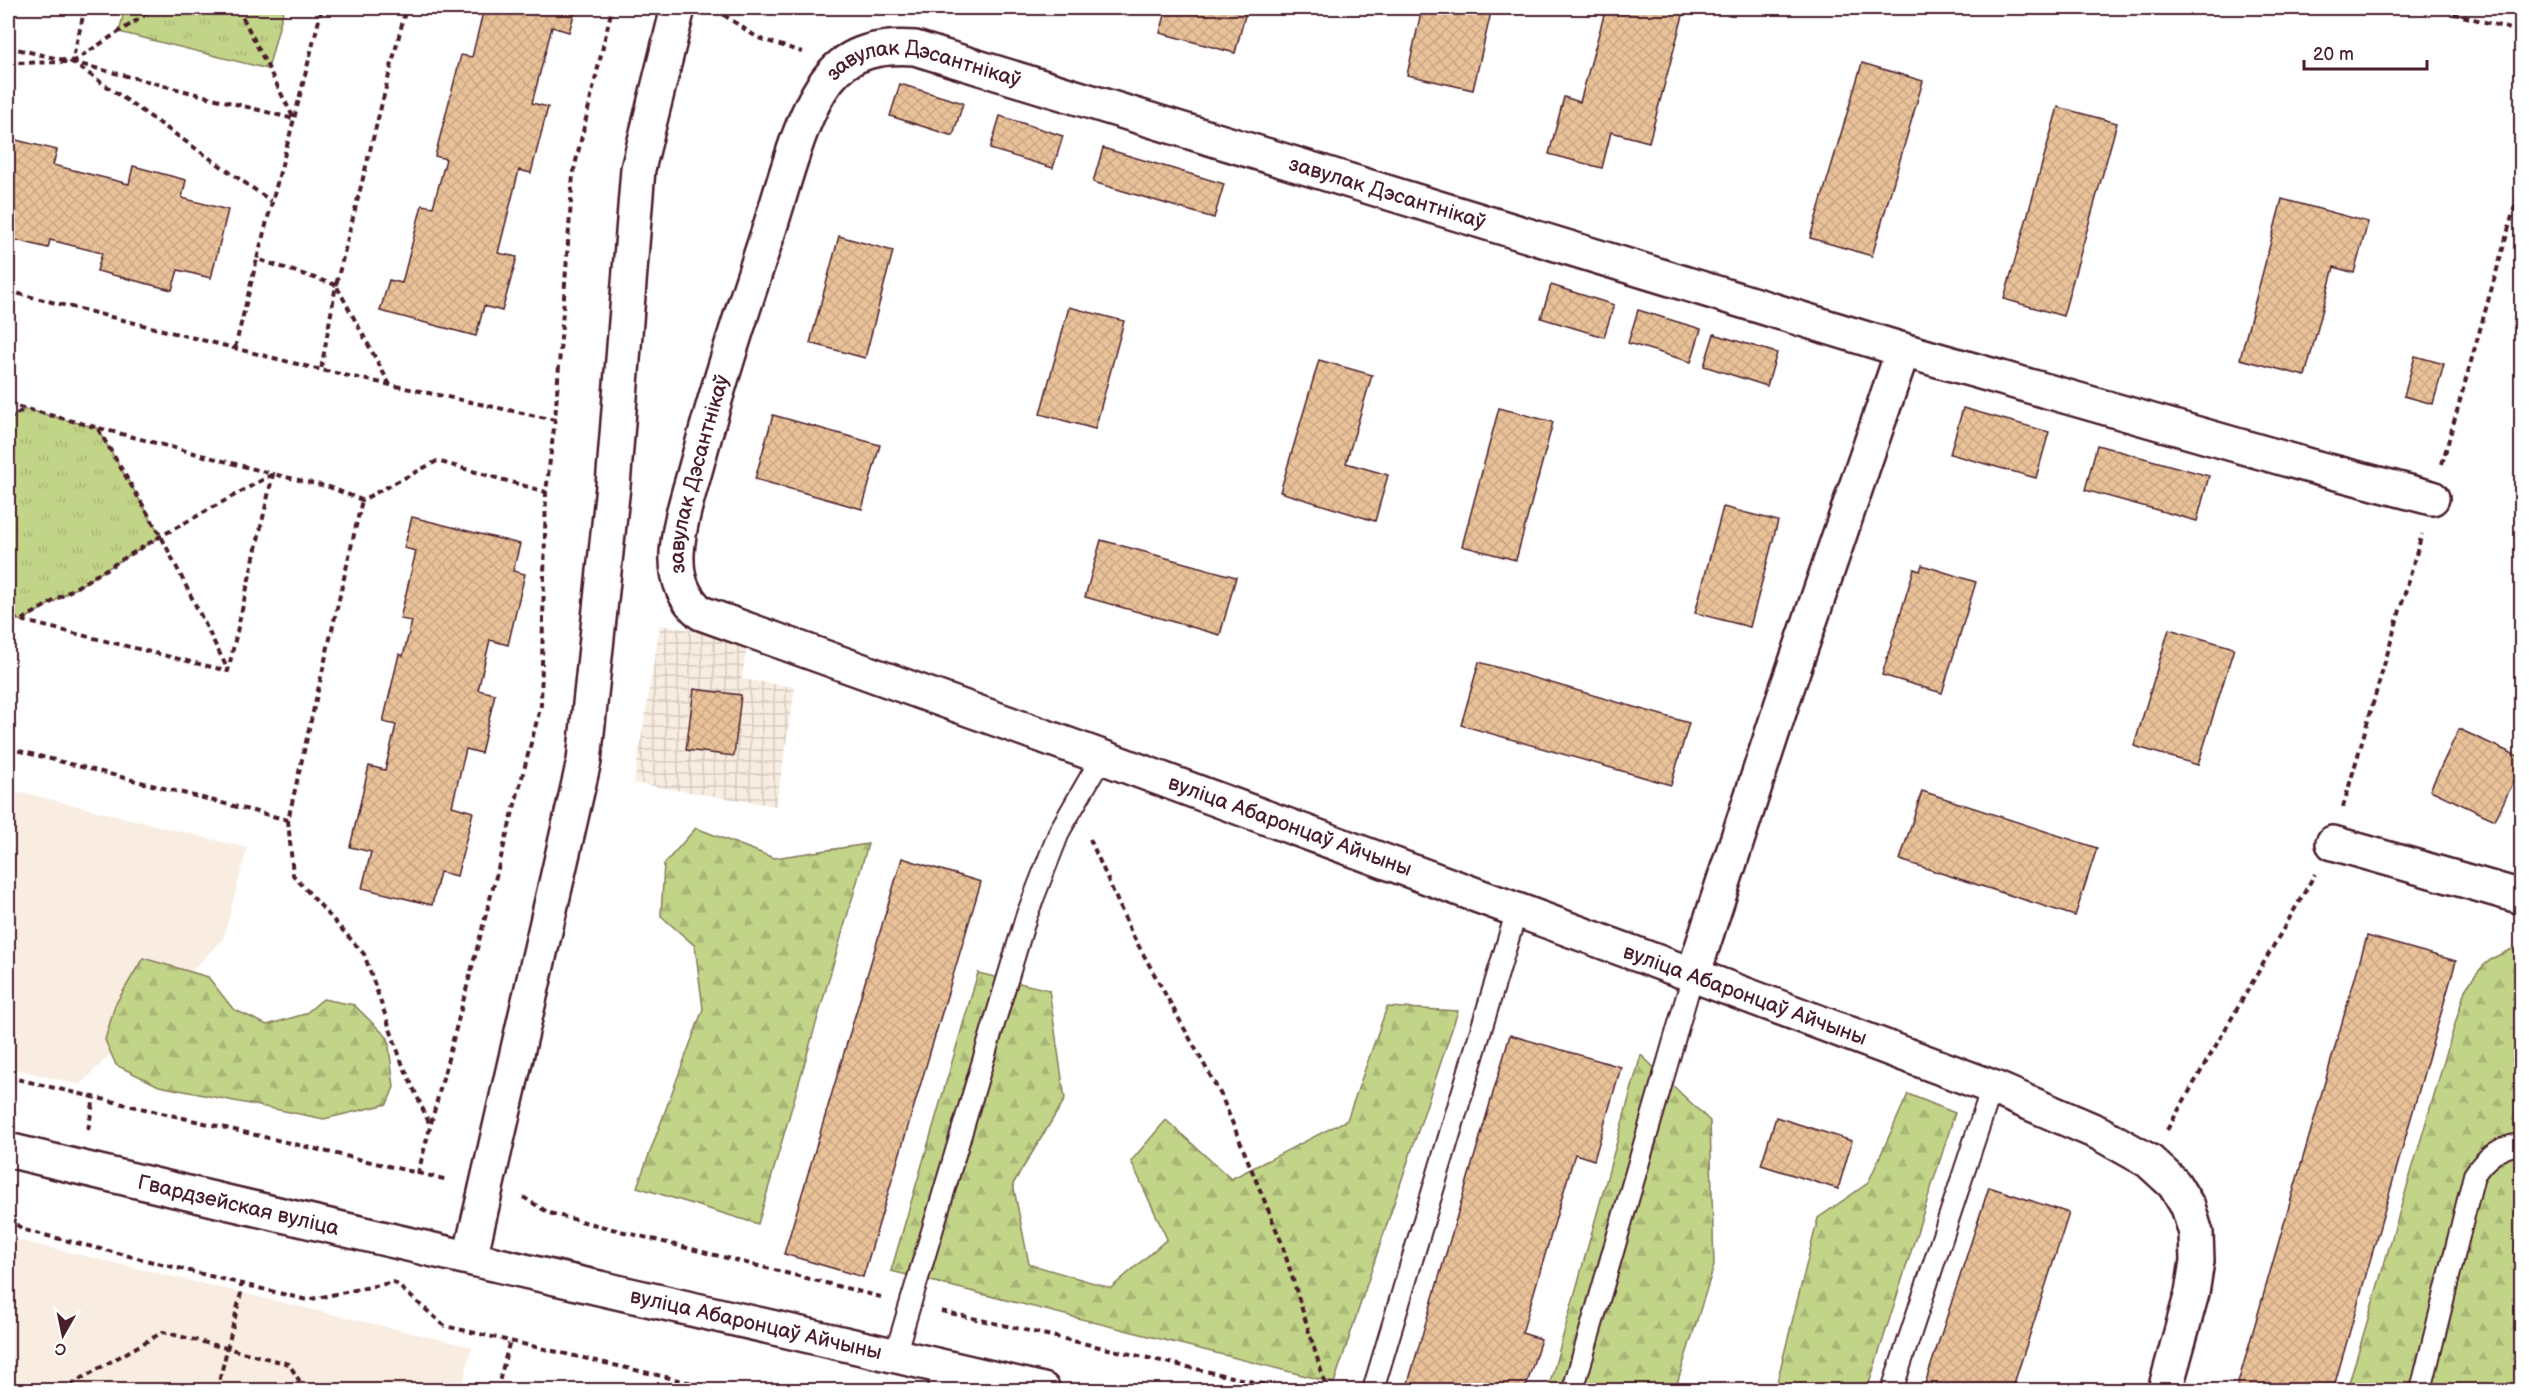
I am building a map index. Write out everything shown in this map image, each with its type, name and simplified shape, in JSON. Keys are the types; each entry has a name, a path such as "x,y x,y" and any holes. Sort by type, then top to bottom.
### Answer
{"street":[{"path":"470,1258 584,761 612,486 638,169 678,8"},
{"name":"завулак Дэсантнікаў","path":"1102,757 714,619 692,605 680,584 677,554 683,517 724,365 800,138 819,92 830,77 843,64 875,49 915,48 935,53 1903,350 2298,463 2432,498"},
{"path":"1693,975 1786,691 1903,350"},
{"name":"вуліца Абаронцаў Айчыны","path":"1102,757 1992,1087 2099,1133 2149,1161 2174,1184 2188,1207 2196,1233 2197,1261 2192,1293 2165,1390"},
{"path":"2333,843 2522,897"},
{"name":"Гвардзейская вуліца","path":"8,1150 337,1230 470,1258"},
{"name":"вуліца Абаронцаў Айчыны","path":"470,1258 532,1274 896,1355 942,1379 1043,1390"}],"lane":[{"path":"896,1355 1026,917 1047,861 1075,802 1102,757"},
{"path":"1373,1390 1517,910"},
{"path":"1574,1390 1693,975"},
{"path":"1892,1390 1992,1087"},
{"path":"2421,1390 2474,1175 2484,1160 2498,1150 2522,1144"}],"path":[{"path":"72,62 85,8"},
{"path":"8,63 72,62 156,8"},
{"path":"238,8 294,119"},
{"path":"235,348 322,8"},
{"path":"321,370 336,285 406,8"},
{"path":"418,1173 541,705 546,492 555,420 573,174 612,8"},
{"path":"714,8 758,38 843,64"},
{"path":"2433,8 2522,32"},
{"path":"8,47 294,119"},
{"path":"72,62 271,201"},
{"path":"2149,1161 2333,843 2522,182"},
{"path":"257,259 336,285 390,385"},
{"path":"8,291 321,370 555,420"},
{"path":"8,404 329,487 362,500 437,461 546,492"},
{"path":"8,420 25,409"},
{"path":"97,428 161,536 228,671"},
{"path":"22,621 161,536 273,474"},
{"path":"228,671 273,474"},
{"path":"362,500 288,820 293,875 364,954 402,1063 431,1126"},
{"path":"8,617 228,671"},
{"path":"8,748 288,820"},
{"path":"1075,802 1131,933 1221,1095 1281,1241 1327,1390"},
{"path":"8,1077 487,1187 520,1196 549,1213 911,1304 1289,1390"},
{"path":"8,1218 24,1230 307,1300 394,1282 445,1326 722,1390"},
{"path":"216,1390 241,1293 241,1284"},
{"path":"61,1390 163,1332 289,1364 304,1390"},
{"path":"497,1390 510,1340"}],"shaded area":[{"path":"660,625 748,639 742,679 795,687 776,806 634,783"},
{"path":"8,789 247,848 223,939 80,1085 8,1067"},
{"path":"8,1238 472,1347 461,1390 8,1390"}],"green space":[{"path":"125,8 284,8 268,69 119,32"},
{"path":"25,409 97,428 161,536 22,621 8,617 8,420"},
{"path":"696,828 774,858 868,844 758,1224 637,1187 703,1009 695,946 661,916 664,864"},
{"path":"2521,946 2521,1390 2347,1390 2465,990 2488,962 2502,953"},
{"path":"143,958 208,977 233,1009 267,1025 305,1014 323,999 354,1005 388,1038 394,1087 387,1104 324,1119 159,1086 116,1065 105,1040 115,1005"},
{"path":"978,973 1049,990 1065,1099 1013,1184 1029,1264 1111,1288 1167,1239 1131,1161 1166,1120 1231,1179 1347,1120 1387,1007 1458,1011 1334,1383 891,1271"},
{"path":"1641,1055 1710,1121 1714,1266 1675,1390 1548,1390"},
{"path":"1908,1094 1955,1113 1867,1390 1775,1390 1818,1218 1868,1183"}],"building":[{"path":"484,8 576,8 569,32 552,27 532,103 548,107 531,173 519,170 498,253 517,257 502,311 484,306 476,336 380,311 389,280 402,283 422,205 433,207 446,159 435,156 461,55 472,57"},
{"path":"1167,8 1247,8 1235,53 1160,33"},
{"path":"1422,8 1492,8 1473,90 1407,75"},
{"path":"1606,8 1685,8 1649,142 1611,132 1602,168 1549,154 1564,97 1580,102"},
{"path":"1862,63 1923,81 1872,256 1810,238"},
{"path":"900,84 963,103 953,136 890,116"},
{"path":"2058,107 2117,123 2063,316 2004,299"},
{"path":"1000,116 1063,136 1053,168 990,149"},
{"path":"8,138 57,150 53,165 129,184 133,166 186,180 182,198 228,210 211,278 178,270 172,290 97,271 102,253 50,240 48,248 8,238"},
{"path":"1103,148 1224,184 1214,218 1093,182"},
{"path":"2282,199 2368,222 2354,273 2334,267 2305,376 2240,359"},
{"path":"839,236 893,251 865,358 810,343"},
{"path":"1551,285 1614,305 1604,337 1541,318"},
{"path":"1069,307 1124,321 1095,429 1040,414"},
{"path":"1638,310 1701,329 1691,362 1628,343"},
{"path":"1714,334 1777,353 1767,386 1704,366"},
{"path":"2415,356 2444,364 2433,404 2404,396"},
{"path":"1319,360 1372,375 1346,463 1388,475 1375,521 1280,492"},
{"path":"1499,408 1553,422 1516,560 1462,546"},
{"path":"1963,408 2049,432 2036,478 1950,454"},
{"path":"773,415 880,445 862,509 755,479"},
{"path":"2097,445 2209,476 2197,521 2085,490"},
{"path":"1723,507 1778,521 1750,627 1695,613"},
{"path":"412,517 520,544 513,571 525,574 508,645 490,640 478,690 495,694 481,753 466,749 452,806 473,812 457,876 440,872 432,905 362,888 371,852 350,847 369,766 385,770 396,725 383,722 399,654 403,656 412,621 400,619 416,551 404,548"},
{"path":"1101,540 1236,577 1220,635 1085,597"},
{"path":"1922,565 1976,582 1942,693 1882,675 1914,569 1920,571"},
{"path":"2169,629 2234,648 2198,765 2134,746"},
{"path":"1479,662 1689,723 1671,785 1461,725"},
{"path":"694,689 741,695 734,756 686,750"},
{"path":"2459,729 2522,758 2522,764 2495,820 2430,790"},
{"path":"1922,791 2097,848 2075,916 1900,860"},
{"path":"902,858 981,882 863,1277 784,1254"},
{"path":"2367,936 2456,961 2333,1390 2236,1390"},
{"path":"1510,1035 1621,1067 1594,1160 1575,1154 1573,1160 1522,1333 1541,1339 1525,1390 1406,1390"},
{"path":"1776,1117 1852,1141 1838,1189 1761,1165"},
{"path":"1989,1187 2069,1213 2012,1390 1923,1390"}]}
